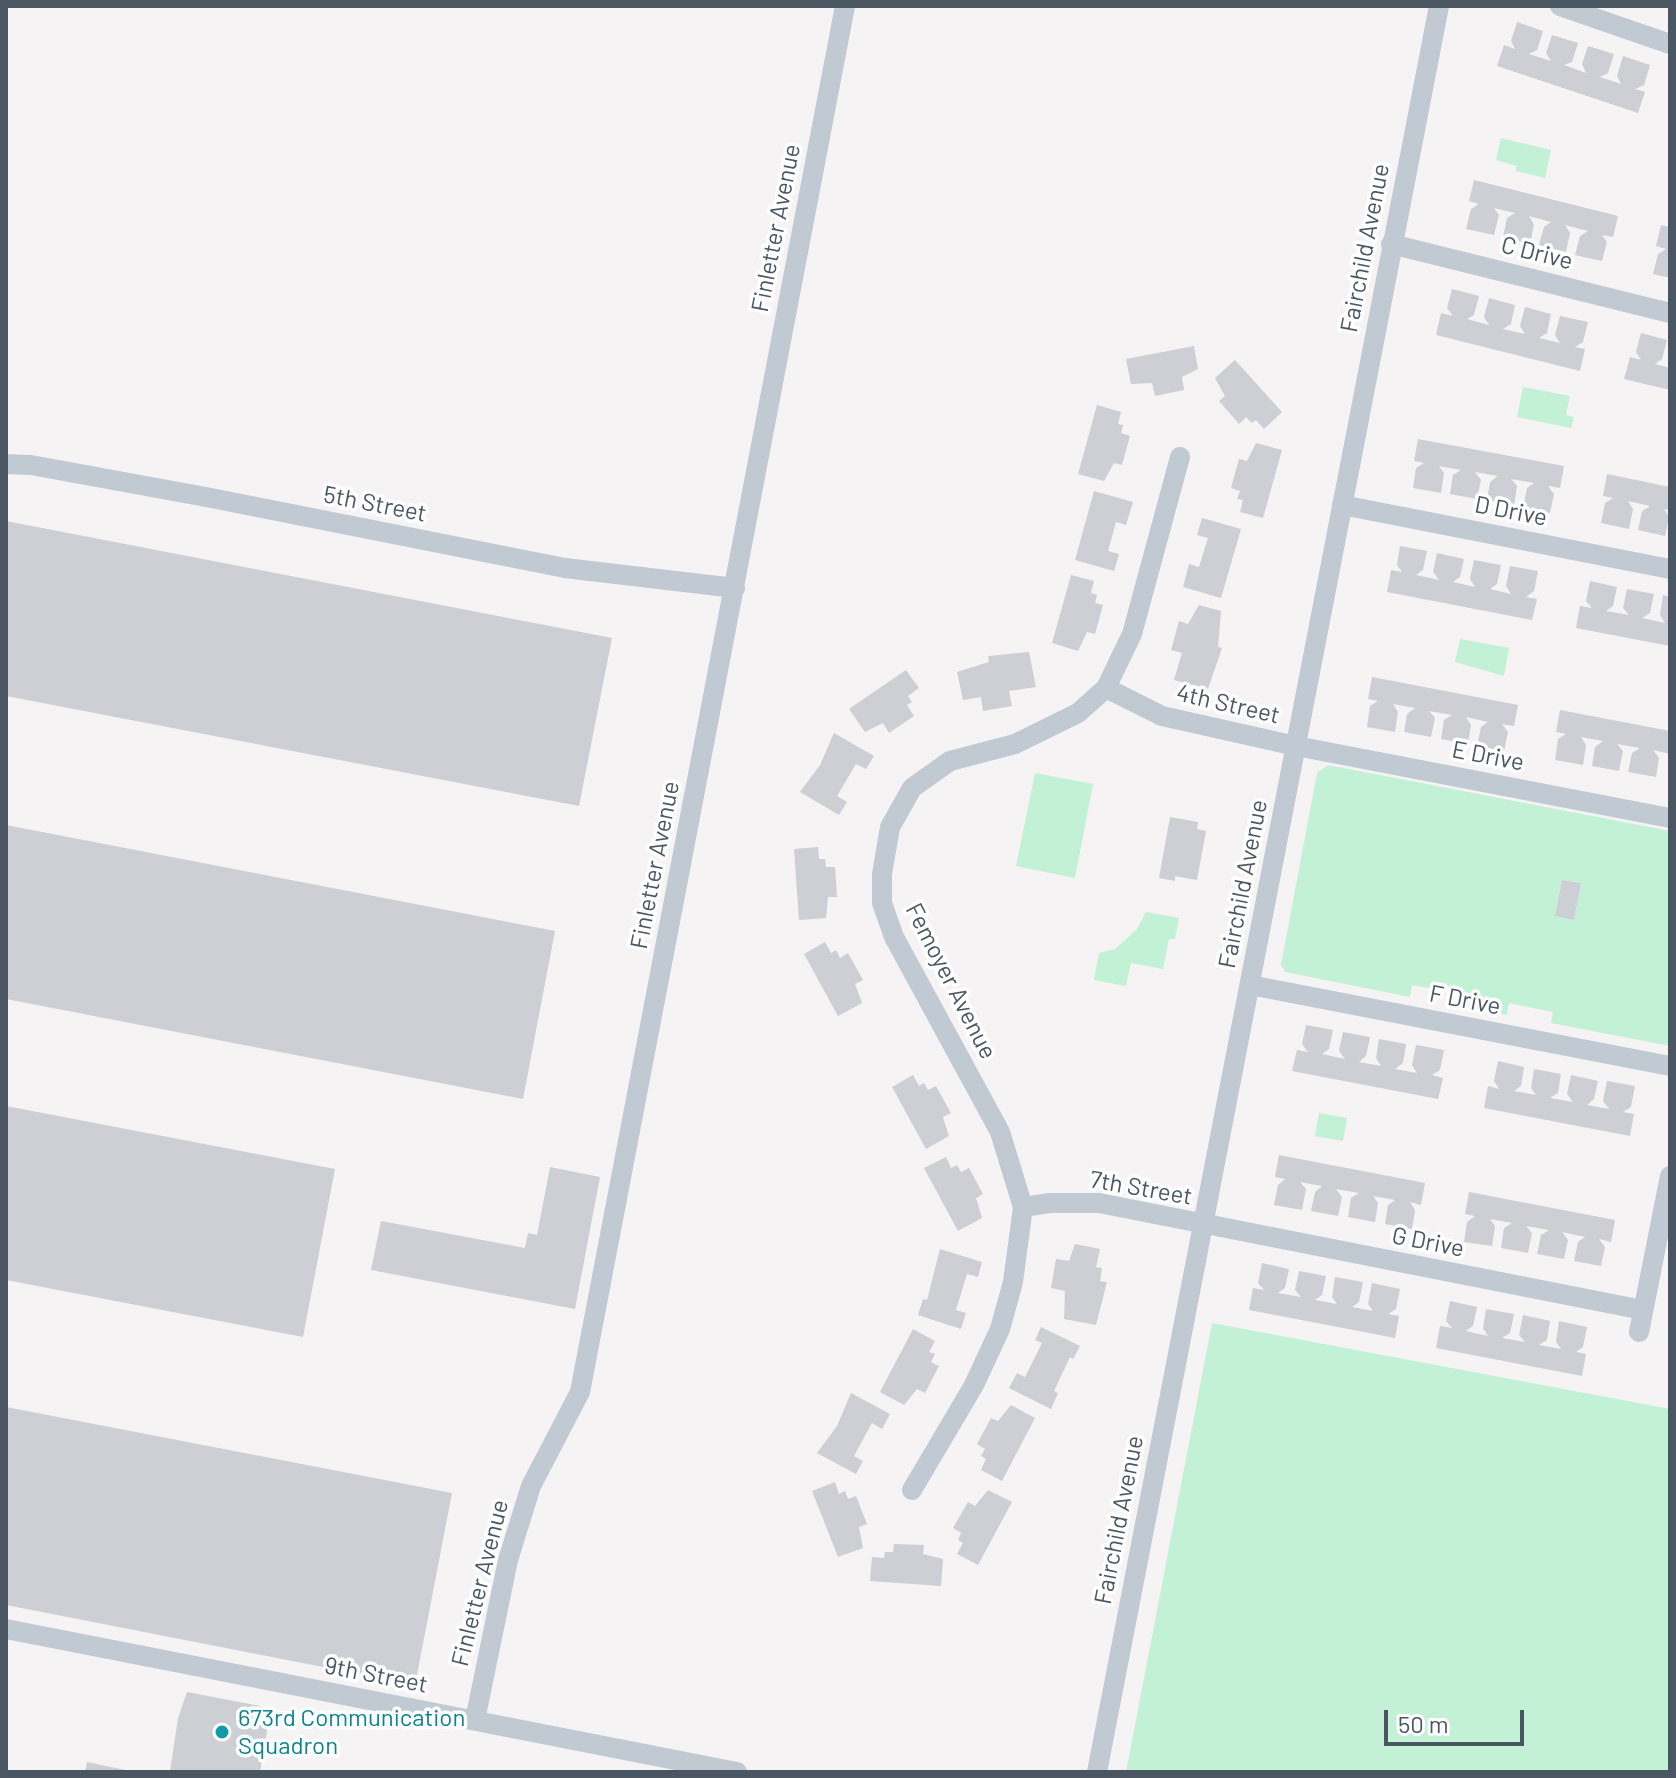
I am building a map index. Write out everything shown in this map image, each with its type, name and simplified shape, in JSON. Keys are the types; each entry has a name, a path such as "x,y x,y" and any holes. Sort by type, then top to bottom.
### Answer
{"street":[{"name":"Finletter Avenue","path":"475,1720 508,1560 531,1486 580,1392 845,6"},
{"name":"Fairchild Avenue","path":"1097,1772 1439,6"},
{"path":"1560,6 1670,44"},
{"name":"C Drive","path":"1391,244 1670,313"},
{"name":"Femoyer Avenue","path":"912,1490 974,1385 1000,1329 1013,1282 1023,1207 1000,1132 894,937 882,903 882,874 890,827 912,788 950,761 1015,744 1078,713 1106,688 1132,634 1180,457"},
{"name":"5th Street","path":"6,464 31,465 565,568 735,588"},
{"name":"D Drive","path":"1342,505 1670,569"},
{"name":"4th Street","path":"1106,688 1162,716 1296,746"},
{"name":"E Drive","path":"1296,746 1670,818"},
{"name":"F Drive","path":"1250,985 1670,1066"},
{"path":"1639,1332 1670,1176"},
{"name":"7th Street","path":"1023,1207 1050,1203 1099,1203 1202,1225"},
{"name":"G Drive","path":"1202,1225 1643,1310"},
{"name":"9th Street","path":"6,1629 737,1772"}],"green space":[{"path":"1501,138 1551,150 1545,178 1516,171 1517,166 1496,160"},
{"path":"1523,387 1570,396 1566,415 1574,417 1571,428 1517,417"},
{"path":"1460,639 1509,648 1504,676 1455,662"},
{"path":"1328,765 1670,831 1670,1046 1551,1023 1553,1012 1509,1003 1507,1015 1455,1006 1457,993 1412,985 1410,997 1285,972 1281,965 1317,773","holes":["1562,880 1581,883 1574,920 1555,916"]},
{"path":"1035,773 1093,784 1075,878 1016,866"},
{"path":"1146,912 1179,918 1175,939 1169,939 1163,969 1131,963 1126,986 1094,980 1099,953 1115,949 1137,929"},
{"path":"1319,1113 1347,1118 1343,1141 1315,1136"},
{"path":"1212,1323 1670,1409 1670,1772 1126,1772"}],"building":[{"path":"1517,22 1543,31 1537,50 1529,54 1551,61 1546,53 1552,35 1578,43 1572,62 1564,65 1586,73 1582,64 1588,46 1614,54 1608,73 1600,77 1621,84 1617,76 1623,56 1650,65 1644,85 1635,89 1645,92 1638,113 1497,66 1504,45 1515,49 1511,41"},
{"path":"1474,180 1618,216 1613,237 1602,235 1607,242 1602,261 1575,255 1580,236 1588,231 1565,225 1570,233 1566,252 1539,245 1544,227 1551,222 1529,216 1534,225 1530,244 1503,237 1507,218 1515,213 1494,208 1499,215 1494,235 1466,229 1471,209 1479,204 1469,201"},
{"path":"1661,225 1670,227 1670,278 1653,274 1658,254 1666,249 1656,246"},
{"path":"1452,289 1479,296 1474,315 1467,319 1489,325 1484,317 1489,298 1515,305 1511,324 1503,329 1525,334 1520,326 1525,307 1551,314 1547,333 1539,338 1560,343 1555,335 1560,316 1588,322 1583,342 1575,347 1585,349 1580,371 1436,335 1441,313 1453,316 1447,308"},
{"path":"1641,333 1667,340 1662,359 1655,364 1670,368 1670,390 1624,379 1630,357 1641,360 1636,352"},
{"path":"1194,346 1198,369 1182,377 1184,390 1155,396 1152,383 1131,384 1126,359"},
{"path":"1235,360 1282,412 1264,429 1256,420 1252,423 1246,417 1239,424 1219,401 1225,396 1215,378"},
{"path":"1097,405 1121,412 1118,424 1123,425 1121,433 1130,436 1122,465 1114,463 1104,481 1078,474"},
{"path":"1418,439 1564,466 1560,488 1548,486 1554,494 1550,513 1523,508 1527,488 1534,483 1511,479 1517,486 1514,506 1487,500 1490,482 1498,476 1475,472 1481,480 1477,499 1450,494 1453,475 1461,470 1439,466 1444,473 1441,493 1413,488 1416,468 1424,463 1414,461"},
{"path":"1256,443 1282,450 1263,518 1240,512 1243,500 1237,499 1240,491 1231,488 1239,459 1247,461"},
{"path":"1607,474 1670,487 1670,510 1664,509 1669,517 1665,536 1638,530 1642,511 1650,506 1628,501 1633,509 1629,529 1601,523 1605,503 1613,498 1603,496"},
{"path":"1094,491 1133,502 1126,525 1116,522 1108,551 1119,554 1114,571 1075,560"},
{"path":"1202,518 1241,529 1221,598 1183,587 1189,564 1199,567 1208,538 1197,535"},
{"path":"6,521 612,638 579,806 6,696"},
{"path":"1400,546 1427,551 1423,570 1416,575 1439,580 1433,572 1437,553 1464,559 1460,577 1453,582 1475,587 1470,579 1474,560 1501,565 1497,584 1490,589 1511,594 1506,586 1510,566 1538,571 1534,591 1526,597 1537,599 1532,620 1387,592 1391,570 1402,572 1397,565"},
{"path":"1071,575 1094,581 1091,593 1097,595 1095,603 1103,605 1095,634 1087,632 1078,651 1052,643"},
{"path":"1590,581 1617,587 1613,606 1606,611 1629,615 1623,608 1627,589 1654,594 1650,613 1642,618 1665,623 1660,615 1663,595 1670,597 1670,646 1576,628 1580,606 1592,608 1586,601"},
{"path":"1199,605 1221,611 1218,647 1222,648 1208,689 1174,680 1182,653 1171,650 1179,621 1188,624"},
{"path":"1029,652 1036,687 1009,691 1012,706 983,711 981,697 963,700 957,672 989,662 988,656"},
{"path":"906,670 919,688 908,696 912,702 907,705 914,716 889,733 883,723 865,732 849,709"},
{"path":"1372,677 1518,705 1514,726 1502,724 1508,732 1504,751 1477,746 1481,727 1488,722 1466,717 1471,725 1468,744 1441,739 1444,720 1452,715 1429,711 1435,718 1431,737 1404,732 1407,714 1415,708 1393,704 1398,712 1395,732 1367,727 1370,706 1378,701 1368,699"},
{"path":"1560,710 1670,731 1670,754 1653,750 1659,758 1656,777 1628,772 1632,753 1640,748 1617,744 1623,751 1619,771 1592,766 1595,747 1603,741 1581,737 1586,745 1583,765 1555,760 1558,739 1566,734 1556,732"},
{"path":"834,733 874,756 866,769 856,764 837,796 847,802 839,815 800,792 820,765"},
{"path":"1170,817 1198,822 1197,829 1206,831 1197,880 1175,876 1175,881 1159,878"},
{"path":"6,825 555,931 523,1099 6,999"},
{"path":"818,847 819,859 825,859 826,867 835,867 837,897 828,897 826,918 799,920 794,849"},
{"path":"1562,880 1581,883 1574,920 1555,916"},
{"path":"825,942 831,953 836,950 840,958 848,953 863,980 855,984 862,1003 838,1016 804,954"},
{"path":"1306,1025 1333,1030 1329,1049 1322,1054 1345,1059 1339,1051 1343,1032 1370,1037 1366,1056 1359,1062 1381,1066 1376,1058 1379,1039 1406,1044 1403,1063 1395,1069 1417,1073 1412,1065 1416,1045 1444,1050 1440,1070 1432,1075 1443,1078 1438,1099 1292,1071 1297,1050 1308,1052 1302,1044"},
{"path":"1498,1061 1524,1067 1521,1086 1514,1091 1536,1095 1531,1088 1534,1069 1561,1074 1558,1093 1550,1098 1573,1102 1567,1094 1571,1075 1598,1081 1594,1099 1587,1105 1609,1109 1603,1101 1607,1081 1635,1086 1631,1107 1623,1112 1634,1114 1630,1136 1484,1108 1488,1086 1499,1089 1494,1081"},
{"path":"913,1075 919,1086 924,1083 928,1090 936,1086 951,1113 943,1117 949,1136 926,1149 892,1087"},
{"path":"6,1106 335,1169 303,1337 6,1280"},
{"path":"1279,1155 1425,1183 1421,1205 1410,1202 1415,1210 1412,1229 1385,1224 1388,1205 1395,1200 1373,1196 1378,1203 1375,1222 1348,1217 1351,1198 1359,1193 1336,1189 1342,1197 1338,1216 1311,1211 1315,1192 1322,1186 1300,1182 1306,1189 1302,1210 1274,1205 1278,1185 1285,1179 1275,1177"},
{"path":"946,1157 951,1168 957,1165 961,1172 969,1168 983,1194 976,1198 982,1218 958,1231 924,1168"},
{"path":"550,1167 600,1177 575,1309 371,1270 381,1221 525,1248 528,1233 537,1235"},
{"path":"1469,1192 1615,1220 1611,1242 1599,1239 1605,1247 1601,1266 1574,1261 1578,1242 1585,1237 1562,1232 1568,1240 1564,1259 1537,1254 1541,1235 1549,1230 1526,1226 1532,1233 1528,1253 1501,1248 1504,1228 1512,1223 1490,1219 1495,1226 1492,1246 1464,1242 1467,1222 1475,1216 1465,1214"},
{"path":"1075,1244 1100,1249 1096,1267 1102,1268 1100,1281 1107,1282 1096,1325 1064,1319 1065,1291 1051,1288 1056,1259 1069,1261"},
{"path":"940,1249 982,1262 978,1277 967,1274 956,1310 966,1313 961,1329 918,1315 923,1299 927,1300"},
{"path":"1262,1263 1289,1269 1285,1288 1278,1293 1301,1297 1295,1290 1299,1271 1326,1276 1322,1295 1315,1300 1337,1304 1332,1297 1335,1277 1363,1282 1359,1302 1352,1307 1373,1311 1368,1304 1372,1283 1400,1289 1396,1309 1388,1314 1399,1316 1395,1338 1249,1310 1253,1288 1264,1290 1258,1283"},
{"path":"1450,1301 1477,1307 1473,1326 1466,1331 1488,1336 1483,1328 1486,1309 1514,1314 1510,1333 1502,1338 1525,1342 1519,1335 1523,1315 1550,1321 1547,1340 1539,1345 1561,1349 1556,1342 1559,1321 1587,1327 1583,1347 1576,1352 1586,1354 1582,1376 1436,1348 1440,1326 1452,1328 1446,1321"},
{"path":"1041,1327 1080,1346 1073,1359 1070,1357 1054,1391 1058,1393 1051,1409 1009,1388 1017,1373 1025,1377 1042,1343 1035,1340"},
{"path":"913,1329 935,1341 929,1352 935,1354 931,1362 939,1366 925,1393 917,1389 904,1405 880,1392"},
{"path":"851,1393 890,1414 882,1429 872,1423 854,1456 863,1461 856,1474 817,1453 837,1426"},
{"path":"1011,1405 1035,1418 1002,1481 981,1470 986,1459 981,1456 985,1449 977,1444 991,1418 998,1421"},
{"path":"6,1407 452,1493 415,1685 6,1605"},
{"path":"835,1482 839,1494 845,1491 848,1499 856,1496 867,1524 859,1527 863,1548 838,1557 812,1491"},
{"path":"988,1490 1012,1502 978,1565 957,1554 963,1543 958,1540 961,1533 953,1528 968,1502 975,1506"},
{"path":"894,1544 924,1545 923,1554 943,1559 941,1586 870,1581 872,1557 884,1558 885,1552 893,1552"},
{"name":"673rd Communication Squadron","path":"187,1692 271,1708 260,1772 170,1772 178,1718"},
{"path":"87,1762 130,1771 130,1772 85,1772"}],"place":[{"name":"673rd Communication Squadron","path":"222,1732"}]}
